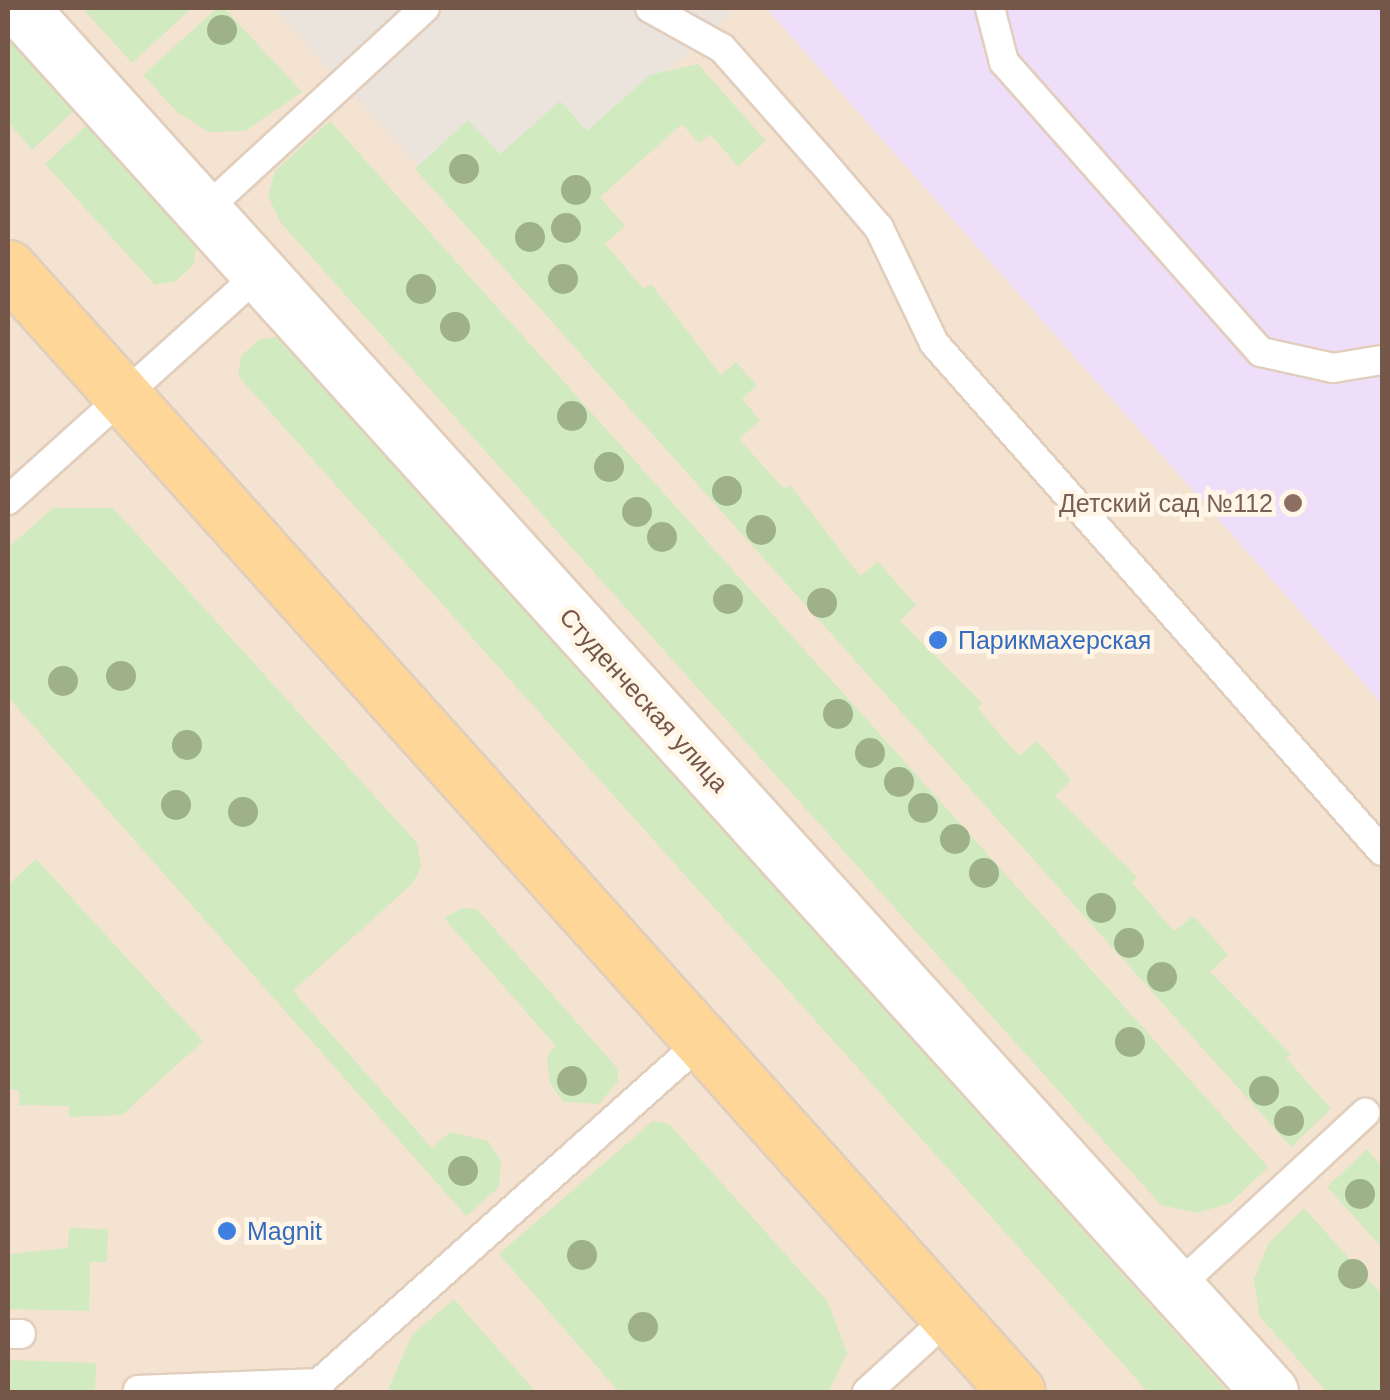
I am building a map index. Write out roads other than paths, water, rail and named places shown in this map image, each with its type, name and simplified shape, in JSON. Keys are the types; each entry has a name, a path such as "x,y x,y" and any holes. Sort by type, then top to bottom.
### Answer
{"main road":[{"path":"8,268 1017,1392"}],"street":[{"name":"Студенческая улица","path":"20,8 1270,1392"}],"lane":[{"path":"204,211 425,8"},
{"path":"650,8 722,48 820,159 879,228 934,343 1380,842"},
{"path":"990,8 1004,62 1260,352 1334,368 1382,360"},
{"path":"8,500 259,274"},
{"path":"138,1390 319,1383 703,1040"},
{"path":"1176,1288 1365,1113"},
{"path":"867,1392 950,1318"}],"place":[{"name":"Детский сад №112","path":"1293,503"},
{"name":"Парикмахерская","path":"938,640"},
{"name":"Magnit","path":"227,1231"}]}
